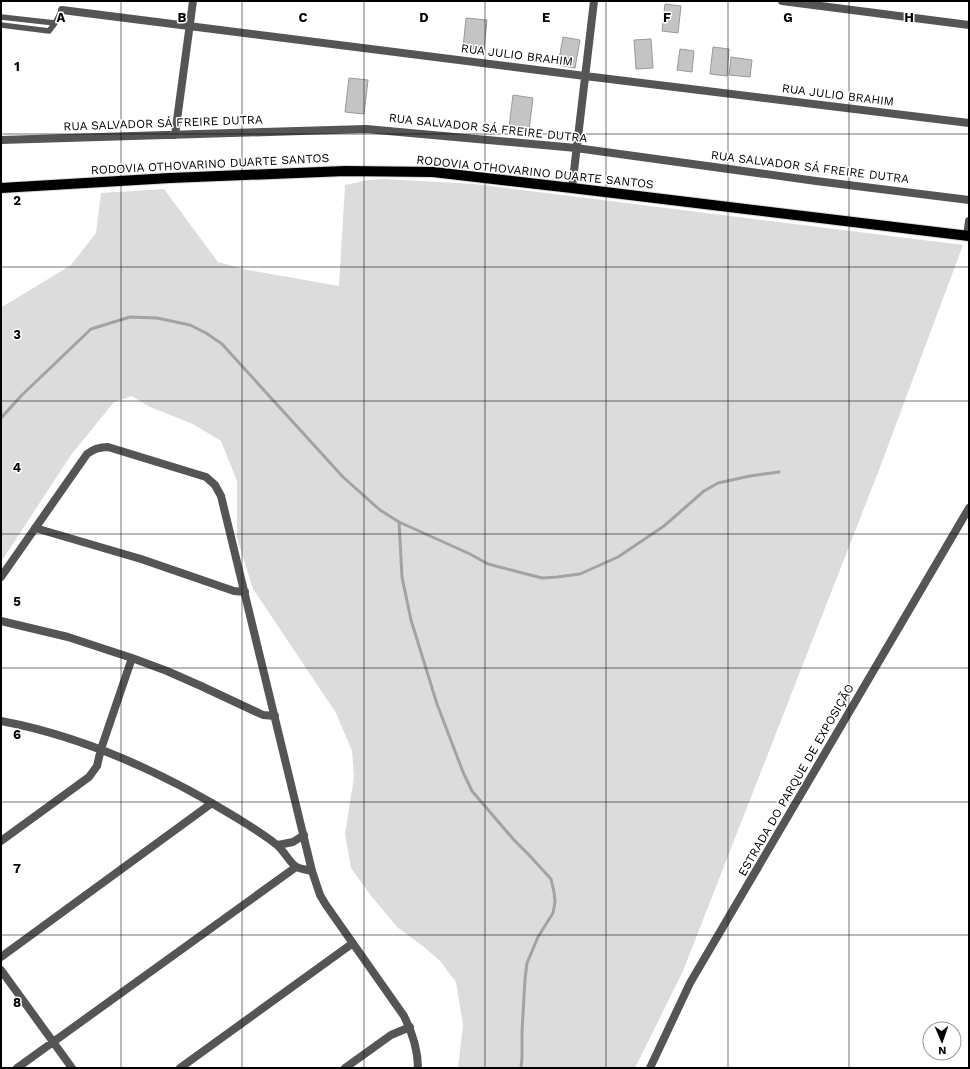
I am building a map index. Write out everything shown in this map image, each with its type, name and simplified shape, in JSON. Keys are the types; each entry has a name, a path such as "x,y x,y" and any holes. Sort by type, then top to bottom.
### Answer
{"main road":[{"name":"RODOVIA OTHOVARINO DUARTE SANTOS","path":"1,188 170,178 345,171 433,172 968,236"}],"street":[{"path":"175,135 193,1"},
{"path":"572,188 594,1"},
{"path":"782,1 969,25"},
{"name":"RUA JULIO BRAHIM","path":"62,10 969,123"},
{"name":"RUA SALVADOR SÁ FREIRE DUTRA","path":"1,140 366,128 576,148 969,200"},
{"path":"968,236 969,220"},
{"path":"1,577 87,454 96,448 108,447 206,478 215,485 221,496 312,871 320,895 404,1016 410,1027 417,1052 418,1068"},
{"name":"ESTRADA DO PARQUE DE EXPOSIÇÃO","path":"650,1068 690,983 969,508"},
{"path":"35,528 141,559 234,591 245,592"},
{"path":"1,621 68,637 132,658 187,680 263,715 275,716"},
{"path":"1,841 90,777 97,766 101,749 132,658"},
{"path":"1,720 44,730 73,739 101,749 158,774 212,803 278,845 296,867 312,871"},
{"path":"1,957 212,803"},
{"path":"278,845 293,842 304,834"},
{"path":"17,1068 296,867"},
{"path":"180,1068 353,943"},
{"path":"1,970 72,1068"},
{"path":"345,1068 391,1035 410,1027"}],"lane":[{"path":"1,25 49,31 62,10"},
{"path":"1,17 55,23"}],"shaded area":[{"path":"384,179 475,184 963,245 879,470 683,971 635,1068 458,1068 463,1025 456,982 440,961 397,927 372,897 351,868 345,834 354,777 352,751 336,713 253,589 237,538 237,481 221,441 193,424 150,407 132,396 114,402 71,455 1,562 1,309 71,265 96,233 101,193 164,189 218,262 248,270 339,286 345,185 368,180"}],"building":[{"path":"665,4 681,6 678,33 662,31"},
{"path":"466,18 487,20 484,50 463,48"},
{"path":"563,37 580,40 575,68 558,65"},
{"path":"651,39 653,68 636,69 634,40"},
{"path":"713,47 729,49 727,76 710,74"},
{"path":"680,49 694,51 692,72 677,70"},
{"path":"731,57 752,60 750,77 729,75"},
{"path":"349,78 368,80 364,114 345,112"},
{"path":"513,95 533,98 529,130 509,127"}],"waterway":[{"path":"1,418 22,395 91,329 130,317 157,318 190,325 206,333 222,344 343,477 380,510 399,522 470,554 488,564 542,578 580,574 618,557 664,526 704,491 718,483 750,476 779,472"},
{"path":"399,522 402,577 411,620 437,704 463,772 472,791 514,840 551,879 554,892 555,902 553,913 538,937 527,963 521,1068"}]}
